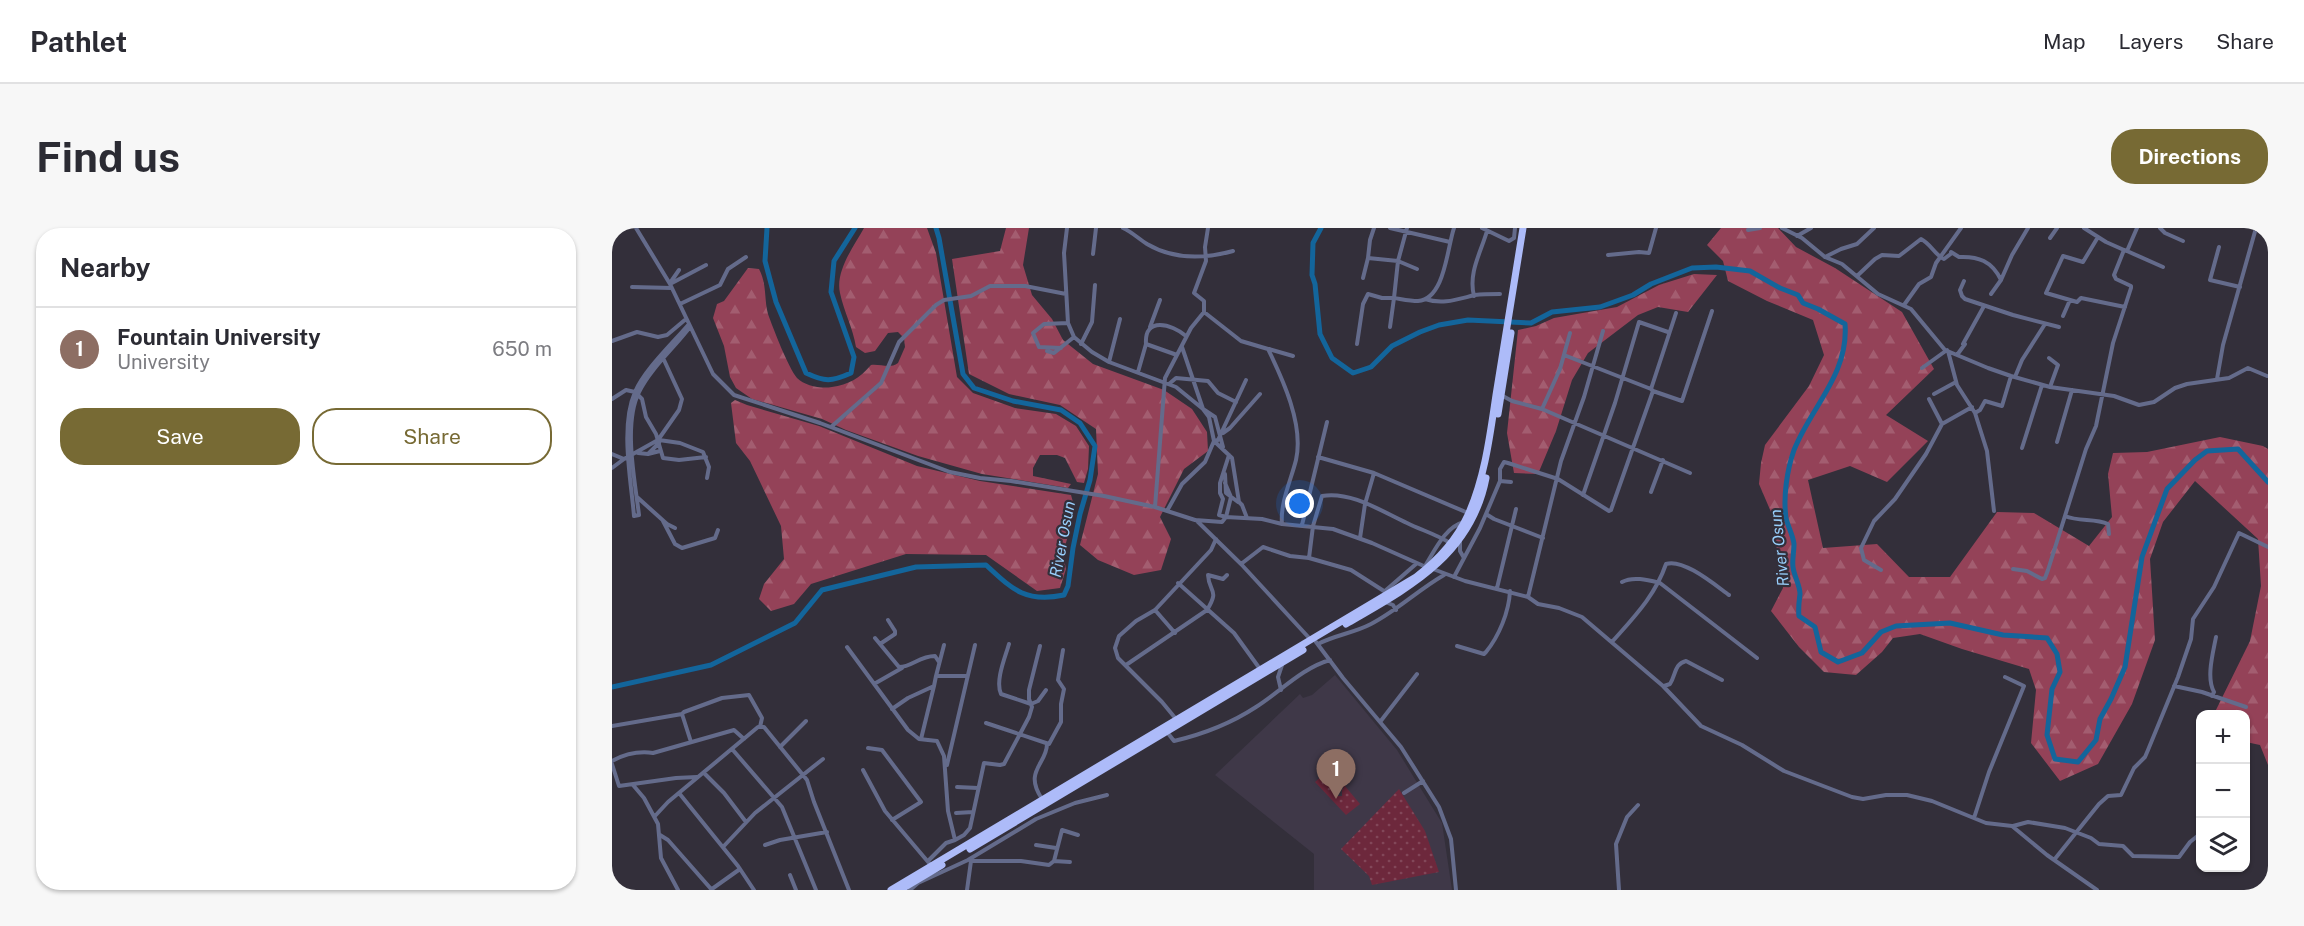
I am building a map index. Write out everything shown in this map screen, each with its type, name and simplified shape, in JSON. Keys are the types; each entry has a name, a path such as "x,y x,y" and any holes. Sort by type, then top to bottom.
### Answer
{"highway":[{"path":"1454,547 1481,497 1501,395 1512,305 1525,228"},
{"path":"891,890 1167,732 1384,603 1454,547 1462,534 1484,468 1506,348"},
{"path":"900,890 1176,720 1260,670 1315,642 1386,592 1428,568"}],"main road":[{"path":"612,232 616,228"},
{"path":"612,232 623,228"}],"street":[{"path":"636,228 671,286 713,374 729,391 741,399 831,428 950,472 1155,507 1196,520 1223,522 1231,497 1225,483"},
{"path":"1067,228 1064,254 1066,294 1068,323 1074,337 1109,362 1182,391 1209,417 1214,441 1205,462 1182,484 1167,511"},
{"path":"1093,254 1096,228"},
{"path":"1123,228 1147,244 1191,257 1233,251"},
{"path":"1155,507 1167,374 1186,336 1204,312 1204,301 1194,293 1206,261 1205,247 1208,228"},
{"path":"1363,278 1374,228"},
{"path":"1390,228 1407,229 1450,242"},
{"path":"1357,344 1365,296 1369,293 1382,298 1418,301 1434,294 1454,228"},
{"path":"1474,296 1471,285 1472,274 1484,229 1511,241 1515,228"},
{"path":"1608,255 1639,252 1649,254 1656,228"},
{"path":"1748,230 1760,228"},
{"path":"1782,228 1825,257 1842,264 1878,294 1904,305 1917,314 1933,337 1948,350 2013,377 2050,387 2102,394 2139,405 2147,405 2181,386 2229,378 2248,368 2267,376"},
{"path":"1797,236 1811,228"},
{"path":"1825,257 1857,244 1874,228"},
{"path":"1904,305 1919,284 1931,277 1936,263 1961,228"},
{"path":"1991,294 2001,280 2028,228"},
{"path":"2050,238 2057,228"},
{"path":"2084,228 2098,237 2163,267"},
{"path":"2013,569 2027,571 2042,579 2045,578 2086,449 2098,420 2113,343 2131,286 2116,279 2114,275 2137,228"},
{"path":"2160,228 2165,233 2183,241"},
{"path":"2217,379 2219,361 2256,228"},
{"path":"1390,327 1398,261 1407,229"},
{"path":"2098,237 2083,262 2063,256 2046,293 2077,302 2080,298 2125,308"},
{"path":"1857,276 1875,259 1882,255 1899,256 1921,239 1932,246 1940,258"},
{"path":"1949,246 1952,253 1959,257 1970,256 1980,259 1996,271 2001,280"},
{"path":"2218,247 2210,280 2240,287"},
{"path":"1940,258 1944,259 1952,253"},
{"path":"680,304 720,285 728,269 746,257"},
{"path":"1368,258 1398,261 1418,269"},
{"path":"633,287 671,286 706,265"},
{"path":"671,286 679,270"},
{"path":"1964,281 1960,290 1962,296 1984,306 2059,327"},
{"path":"1081,344 1092,322 1095,285"},
{"path":"831,428 881,383 899,342 936,304 944,300 971,296 990,286 1025,286 1066,294"},
{"path":"1425,299 1443,302 1500,294"},
{"path":"1138,372 1146,344 1145,335 1150,328 1160,300"},
{"path":"2063,316 2070,300"},
{"path":"1957,355 1984,306"},
{"path":"1564,355 1682,401 1712,310"},
{"path":"1204,312 1240,341 1293,356"},
{"path":"1454,577 1481,526 1500,481 1500,469 1504,462 1558,479 1609,511 1611,510 1676,313"},
{"path":"1109,362 1120,319"},
{"path":"1583,495 1639,322 1668,332"},
{"path":"612,341 637,332 658,337 689,323"},
{"path":"689,323 636,393 628,457 639,515 637,517 634,516 628,457 629,415 636,393 646,375 689,323"},
{"path":"1061,348 1039,347 1033,333 1044,324 1068,323"},
{"path":"1975,413 1985,402 2002,406 2013,377 2045,324"},
{"path":"1150,328 1161,325 1174,327 1186,336"},
{"path":"1528,597 1561,461 1594,366 1603,331"},
{"path":"1542,409 1550,394 1570,333"},
{"path":"1047,351 1054,353 1074,337"},
{"path":"1146,344 1178,355"},
{"path":"1182,347 1203,409 1214,414 1223,448"},
{"path":"1268,349 1281,372 1298,435 1296,458 1287,490 1282,524"},
{"path":"1922,368 1948,350"},
{"path":"1948,350 1956,382 1975,413 1987,451 1994,511"},
{"path":"2049,358 2058,365 2050,387"},
{"path":"648,454 670,425 682,402 663,360"},
{"path":"1132,370 1139,365"},
{"path":"1167,384 1176,378 1208,381 1218,393 1236,402"},
{"path":"1214,441 1218,440 1246,380"},
{"path":"1934,394 1956,382"},
{"path":"2022,448 2042,385"},
{"path":"612,399 626,390 636,393 642,399 642,407 658,441 663,458 669,460 706,457"},
{"path":"2057,442 2072,390"},
{"path":"1221,434 1230,428 1260,394"},
{"path":"1501,395 1512,401 1542,409 1574,422 1690,472"},
{"path":"1929,399 1942,424"},
{"path":"635,403 642,407"},
{"path":"1881,570 1864,560 1862,545 1874,522 1895,499 1942,424 1972,407"},
{"path":"1302,525 1326,422"},
{"path":"1213,434 1216,427"},
{"path":"612,468 644,447 658,441 699,450 706,457 709,467 707,478"},
{"path":"1214,441 1229,454 1235,471 1239,502"},
{"path":"638,453 648,454 660,451"},
{"path":"612,454 628,457"},
{"path":"1223,500 1220,483 1229,454"},
{"path":"1318,457 1374,473 1481,526"},
{"path":"1652,492 1663,460"},
{"path":"1224,473 1226,493 1219,515 1333,529 1360,538 1416,564 1454,577 1510,591 1544,606 1559,608 1582,617 1663,686 1701,726 1742,745 1795,776 1852,797 1863,799 1886,795 1907,795 1932,801 1986,823 2012,826 2028,822 2078,832 2099,844 2122,846 2133,856 2179,857 2196,837"},
{"path":"1360,538 1365,504 1374,473"},
{"path":"1500,481 1511,482"},
{"path":"1226,493 1242,505 1247,518"},
{"path":"1309,558 1313,526 1321,497 1324,495 1350,498 1442,538 1464,558"},
{"path":"636,496 675,528"},
{"path":"1481,497 1493,496"},
{"path":"1497,588 1516,510"},
{"path":"1486,514 1543,538"},
{"path":"2065,516 2104,522 2108,524 2109,534"},
{"path":"1428,568 1442,538 1454,525 1468,518"},
{"path":"1481,526 1494,519"},
{"path":"663,520 675,544 682,548 715,538 718,530"},
{"path":"1196,520 1315,642 1401,747 1423,781 1448,828 1456,890"},
{"path":"1211,522 1211,534"},
{"path":"2054,860 2108,796 2121,795 2134,768 2145,757 2191,639 2193,619 2214,587 2239,533 2268,547"},
{"path":"1462,534 1475,537"},
{"path":"1176,720 1115,653 1117,640 1128,627 1155,610 1211,550 1216,539"},
{"path":"1240,564 1263,547 1290,556 1309,558 1351,570 1386,592 1416,564"},
{"path":"1612,642 1647,603 1660,583 1666,564 1672,562 1698,572 1729,595"},
{"path":"1315,642 1367,626 1396,610 1425,586 1445,574"},
{"path":"1126,665 1207,610 1214,594 1208,575 1223,579 1227,575"},
{"path":"1622,582 1631,579 1660,583 1757,658"},
{"path":"1178,583 1234,633 1260,670"},
{"path":"1457,646 1484,654 1486,652 1499,632 1510,591"},
{"path":"1384,603 1393,605 1396,610"},
{"path":"1155,610 1175,633"},
{"path":"880,644 895,634 888,620"},
{"path":"2212,696 2214,692 2210,686 2211,661 2216,637"},
{"path":"875,638 902,668"},
{"path":"1009,644 999,692 1004,696 1031,704 1038,701 1046,690"},
{"path":"921,740 944,645"},
{"path":"955,840 948,811 946,756 975,645"},
{"path":"910,890 933,868 946,843 968,831 984,762 1004,764 1020,735 1029,717 1031,704 1029,690 1040,646"},
{"path":"847,647 908,730 921,740 937,741 946,756"},
{"path":"1043,800 1037,790 1035,778 1047,744 1062,717 1060,704 1064,689 1058,680 1063,650"},
{"path":"874,684 922,656 935,656 939,662"},
{"path":"1133,673 1134,660"},
{"path":"1167,732 1174,741 1214,730 1254,708 1305,672 1330,660"},
{"path":"1281,690 1278,677 1284,661"},
{"path":"1663,686 1670,684 1677,667 1686,661 1722,680"},
{"path":"1380,722 1417,674"},
{"path":"936,676 967,676"},
{"path":"1974,818 2011,717 2023,692 2024,686 2004,677"},
{"path":"892,709 934,686"},
{"path":"2174,686 2246,707"},
{"path":"612,726 682,714 722,698 749,694 762,718 760,727 679,793 655,816"},
{"path":"682,714 691,742"},
{"path":"780,747 806,721"},
{"path":"986,723 1047,744"},
{"path":"760,727 764,727 804,774 849,890"},
{"path":"698,777 618,786 612,763 622,756 641,752 653,753 734,730 744,739"},
{"path":"868,748 882,750 921,802 892,820"},
{"path":"732,749 782,807 816,890"},
{"path":"723,847 755,813 823,759"},
{"path":"863,770 885,811 933,868"},
{"path":"704,773 724,793 747,822"},
{"path":"1404,793 1423,781"},
{"path":"633,785 655,816 660,836 661,858 678,890"},
{"path":"957,788 978,788"},
{"path":"679,793 754,890"},
{"path":"967,890 967,878 972,859 1042,816 1075,803 1107,795"},
{"path":"1619,890 1616,844 1627,817 1638,805"},
{"path":"651,809 659,810"},
{"path":"956,813 973,812"},
{"path":"2012,826 2054,860 2097,890"},
{"path":"933,868 972,859 1021,861 1049,865 1053,861 1062,830 1078,835"},
{"path":"765,845 794,837 827,832"},
{"path":"660,836 672,844 712,890 740,869"},
{"path":"1036,845 1056,848"},
{"path":"1053,861 1070,862"},
{"path":"790,875 796,890"}],"shaded area":[{"path":"1335,675 1397,750 1442,823 1452,890 1314,890 1314,854 1215,775 1300,694 1303,698 1312,695"},
{"path":"1330,769 1345,786 1341,789 1336,790 1324,775"},
{"path":"1323,775 1335,791 1335,796 1342,796 1345,786 1360,804 1346,815 1315,782"},
{"path":"1399,789 1425,831 1439,872 1372,885 1369,876 1341,849"}],"green space":[{"path":"864,228 927,228 936,253 957,377 973,393 1015,408 1056,414 1076,426 1089,446 1088,469 1084,483 1077,482 1065,458 1057,455 1040,455 1033,468 1033,476 1071,484 1068,488 982,474 918,456 822,419 752,399 736,388 730,377 724,346 713,318 717,304 724,301 748,268 759,269 770,320 789,365 800,381 828,388 853,380 871,365 889,366 898,363 905,347 904,338 898,332 888,333 875,351 865,353 856,347 840,293 840,276"},
{"path":"1006,228 1029,228 1023,265 1032,295 1052,319 1063,340 1093,364 1164,390 1192,409 1207,432 1208,451 1184,469 1160,517 1171,539 1161,570 1134,575 1098,560 1080,545 1098,474 1096,429 1060,405 1009,394 969,374 952,259 1000,251"},
{"path":"1721,228 1778,228 1796,247 1835,268 1902,312 1934,369 1886,415 1928,441 1887,482 1850,466 1808,480 1823,548 1877,544 1909,577 1950,577 1997,512 2034,513 2089,546 2112,517 2108,474 2113,453 2147,452 2220,437 2268,449 2268,765 2260,745 2250,743 2250,710 2216,710 2250,641 2261,586 2258,539 2195,481 2163,522 2150,559 2155,640 2132,704 2098,764 2060,781 2031,743 2036,690 2029,669 1920,634 1893,638 1882,652 1856,675 1824,672 1799,647 1771,611 1783,588 1771,512 1759,484 1765,445 1809,386 1824,355 1813,320 1767,301 1728,281 1723,261 1707,245"},
{"path":"1694,274 1717,275 1688,312 1658,307 1638,315 1588,353 1572,380 1556,431 1538,474 1514,473 1507,433 1518,330 1536,326 1554,318 1617,307 1659,285"},
{"path":"735,400 819,426 917,466 980,481 1071,495 1073,502 1070,528 1063,554 1066,569 1060,588 1037,591 986,555 906,554 811,584 794,604 771,611 759,599 764,584 784,559 781,526 750,461 736,443 731,403"}],"waterway":[{"name":"River Osun","path":"767,228 765,261 776,302 806,373 828,380 851,373 854,357 831,292 834,261 855,228"},
{"name":"River Osun","path":"612,687 711,665 795,623 822,590 916,567 986,565 1020,592 1039,597 1064,595 1068,586 1073,548 1090,480 1095,446 1080,423 1061,410 1013,401 974,388 963,374 936,228"},
{"name":"River Osun","path":"1321,228 1313,243 1312,275 1320,334 1332,358 1353,373 1371,367 1392,346 1439,325 1468,320 1531,323 1552,312 1600,307 1633,295 1651,284 1692,268 1716,267 1750,271 1798,295 1803,303 1845,324 1845,342 1841,359 1835,375 1794,450 1785,493 1786,518 1794,544 1793,564 1800,591 1799,616 1815,627 1821,652 1838,662 1862,653 1881,632 1896,626 1950,623 2003,635 2047,638 2057,654 2060,672 2052,689 2047,735 2055,759 2078,762 2096,740 2100,719 2125,667 2142,557 2167,489 2207,451 2238,449 2268,482"}],"place":[{"name":"Fountain University","path":"1336,799"}]}
